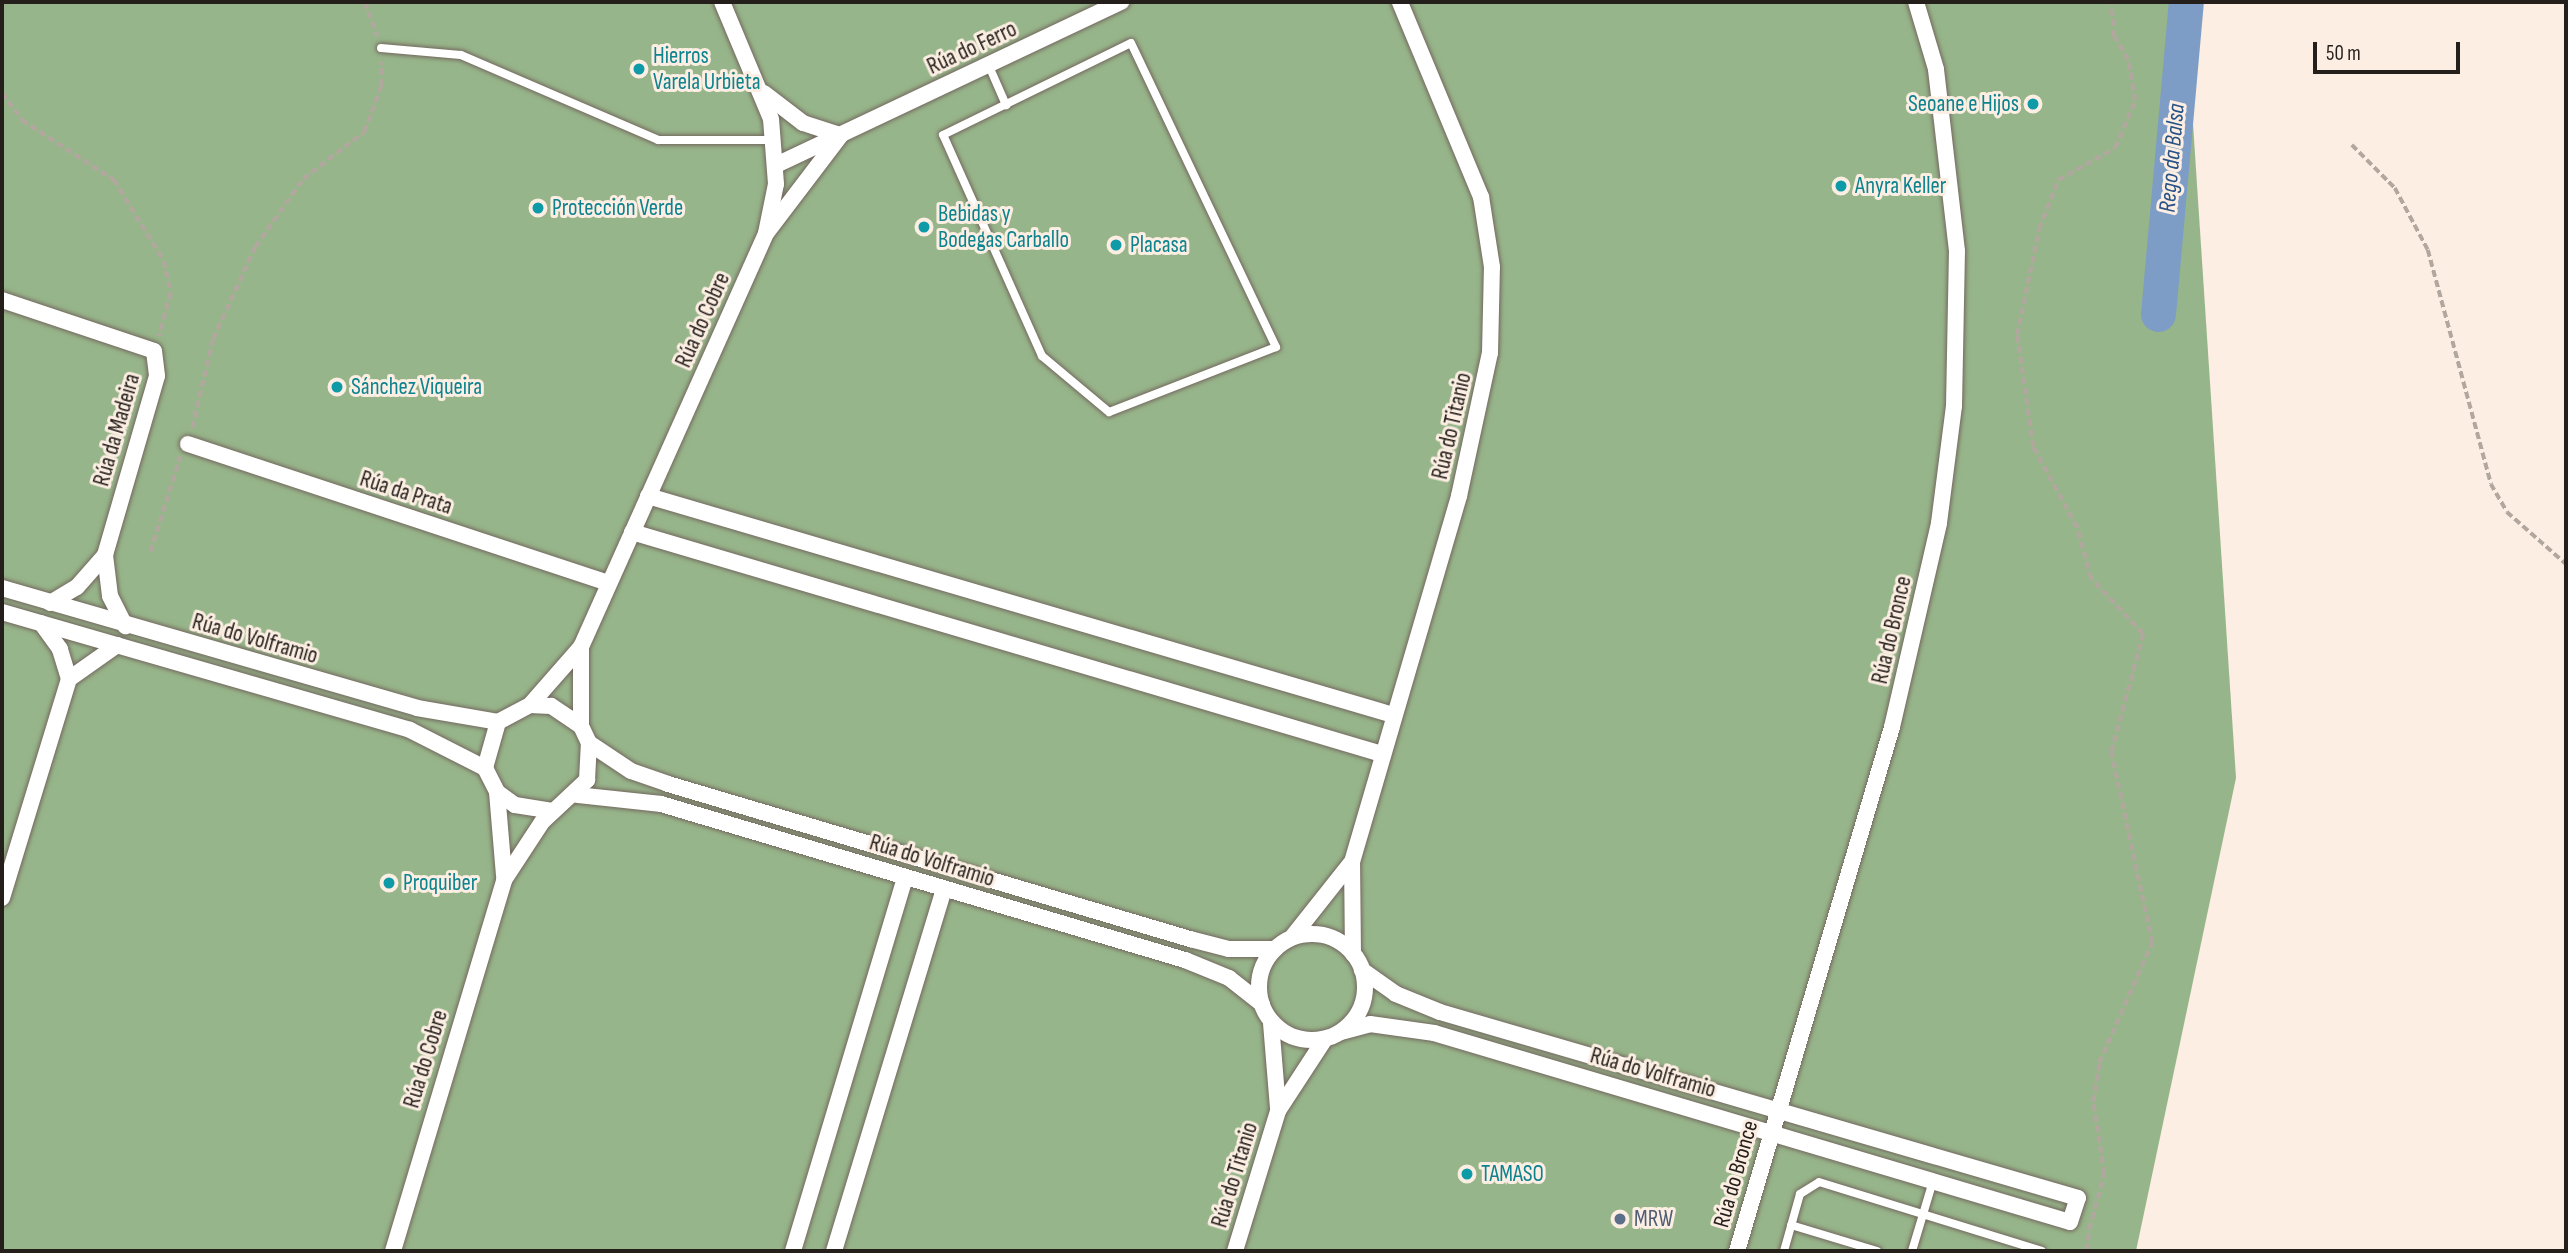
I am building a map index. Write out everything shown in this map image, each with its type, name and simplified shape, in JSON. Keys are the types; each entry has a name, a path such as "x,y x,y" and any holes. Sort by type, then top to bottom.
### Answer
{"street":[{"name":"Rúa do Cobre","path":"581,647 765,233 776,165 775,140 763,93 723,2"},
{"name":"Rúa do Ferro","path":"776,165 1121,2"},
{"name":"Rúa do Titanio","path":"1352,862 1474,440 1492,306 1487,230 1471,164 1400,2"},
{"name":"Rúa do Bronce","path":"1737,1251 1915,641 1952,419 1957,251 1936,69 1916,2"},
{"path":"763,93 803,123 841,135"},
{"name":"Rúa do Ferro","path":"765,233 841,135"},
{"name":"Rúa da Madeira","path":"2,300 154,351 158,376 105,555"},
{"name":"Rúa da Prata","path":"188,444 609,583"},
{"path":"648,496 1393,715"},
{"path":"632,532 1382,754"},
{"path":"50,603 83,582 105,555"},
{"path":"105,555 110,596 125,626"},
{"name":"Rúa do Volframio","path":"2,588 125,626 417,708 498,723"},
{"name":"Rúa do Volframio","path":"2,612 422,734 485,768"},
{"path":"2,898 69,679 60,649 41,624"},
{"path":"69,679 117,645"},
{"path":"504,880 497,792 485,768 498,723 530,705 581,647"},
{"path":"504,880 551,811 577,795 587,780 589,743 581,726 581,647"},
{"path":"530,705 551,706 581,726"},
{"name":"Rúa do Volframio","path":"589,743 631,771 681,788 1191,939 1229,949 1275,949"},
{"path":"497,792 515,805 551,811"},
{"name":"Rúa do Volframio","path":"577,795 661,804 1185,960 1229,978 1262,1004"},
{"path":"1278,1111 1271,1023 1262,1004 1260,984 1275,949 1291,938 1320,910 1352,862"},
{"path":"1352,862 1353,954"},
{"path":"793,1251 905,877"},
{"name":"Rúa do Cobre","path":"393,1251 504,880"},
{"path":"834,1251 944,889"},
{"path":"1271,1023 1305,1041 1325,1039 1341,1032 1363,1004 1362,970 1353,954 1325,936 1291,938"},
{"name":"Rúa do Volframio","path":"1341,1032 1402,1025 2070,1222 2078,1198 1431,1009 1362,970"},
{"path":"1278,1111 1325,1039"},
{"name":"Rúa do Titanio","path":"1236,1251 1278,1111"}],"lane":[{"path":"1131,43 1276,347 1109,411 1042,356 943,135 1006,105 1131,43"},
{"path":"382,48 461,55 658,140 775,140"},
{"path":"989,66 1006,105"},
{"path":"1912,1251 1933,1181"},
{"path":"1784,1251 1800,1194 1819,1182 2042,1251"},
{"path":"1791,1226 1877,1251"}],"path":[{"path":"150,552 188,444 213,339 255,247 303,179 364,132 381,86 382,48 365,2"},
{"path":"2092,1219 2104,1174 2093,1102 2099,1063 2152,943 2111,752 2143,634 2091,579 2077,528 2033,447 2017,335 2039,229 2058,180 2115,148 2135,101 2128,60 2114,37 2111,2"},
{"path":"2,93 22,120 114,180 164,261 172,293 154,351"},
{"path":"2352,145 2395,188 2428,250 2491,484 2507,512 2566,564"}],"green space":[{"path":"2,2 2185,2 2236,778 2136,1251 2,1251"}],"waterway":[{"name":"Rego da Balsa","path":"2158,314 2186,2"}],"place":[{"name":"Hierros Varela Urbieta","path":"639,69"},
{"name":"Seoane e Hijos","path":"2033,104"},
{"name":"Anyra Keller","path":"1841,186"},
{"name":"Protección Verde","path":"538,208"},
{"name":"Bebidas y Bodegas Carballo","path":"924,227"},
{"name":"Placasa","path":"1116,245"},
{"name":"Sánchez Viqueira","path":"337,387"},
{"name":"Proquiber","path":"389,883"},
{"name":"TAMASO","path":"1467,1174"},
{"name":"MRW","path":"1620,1219"}]}
